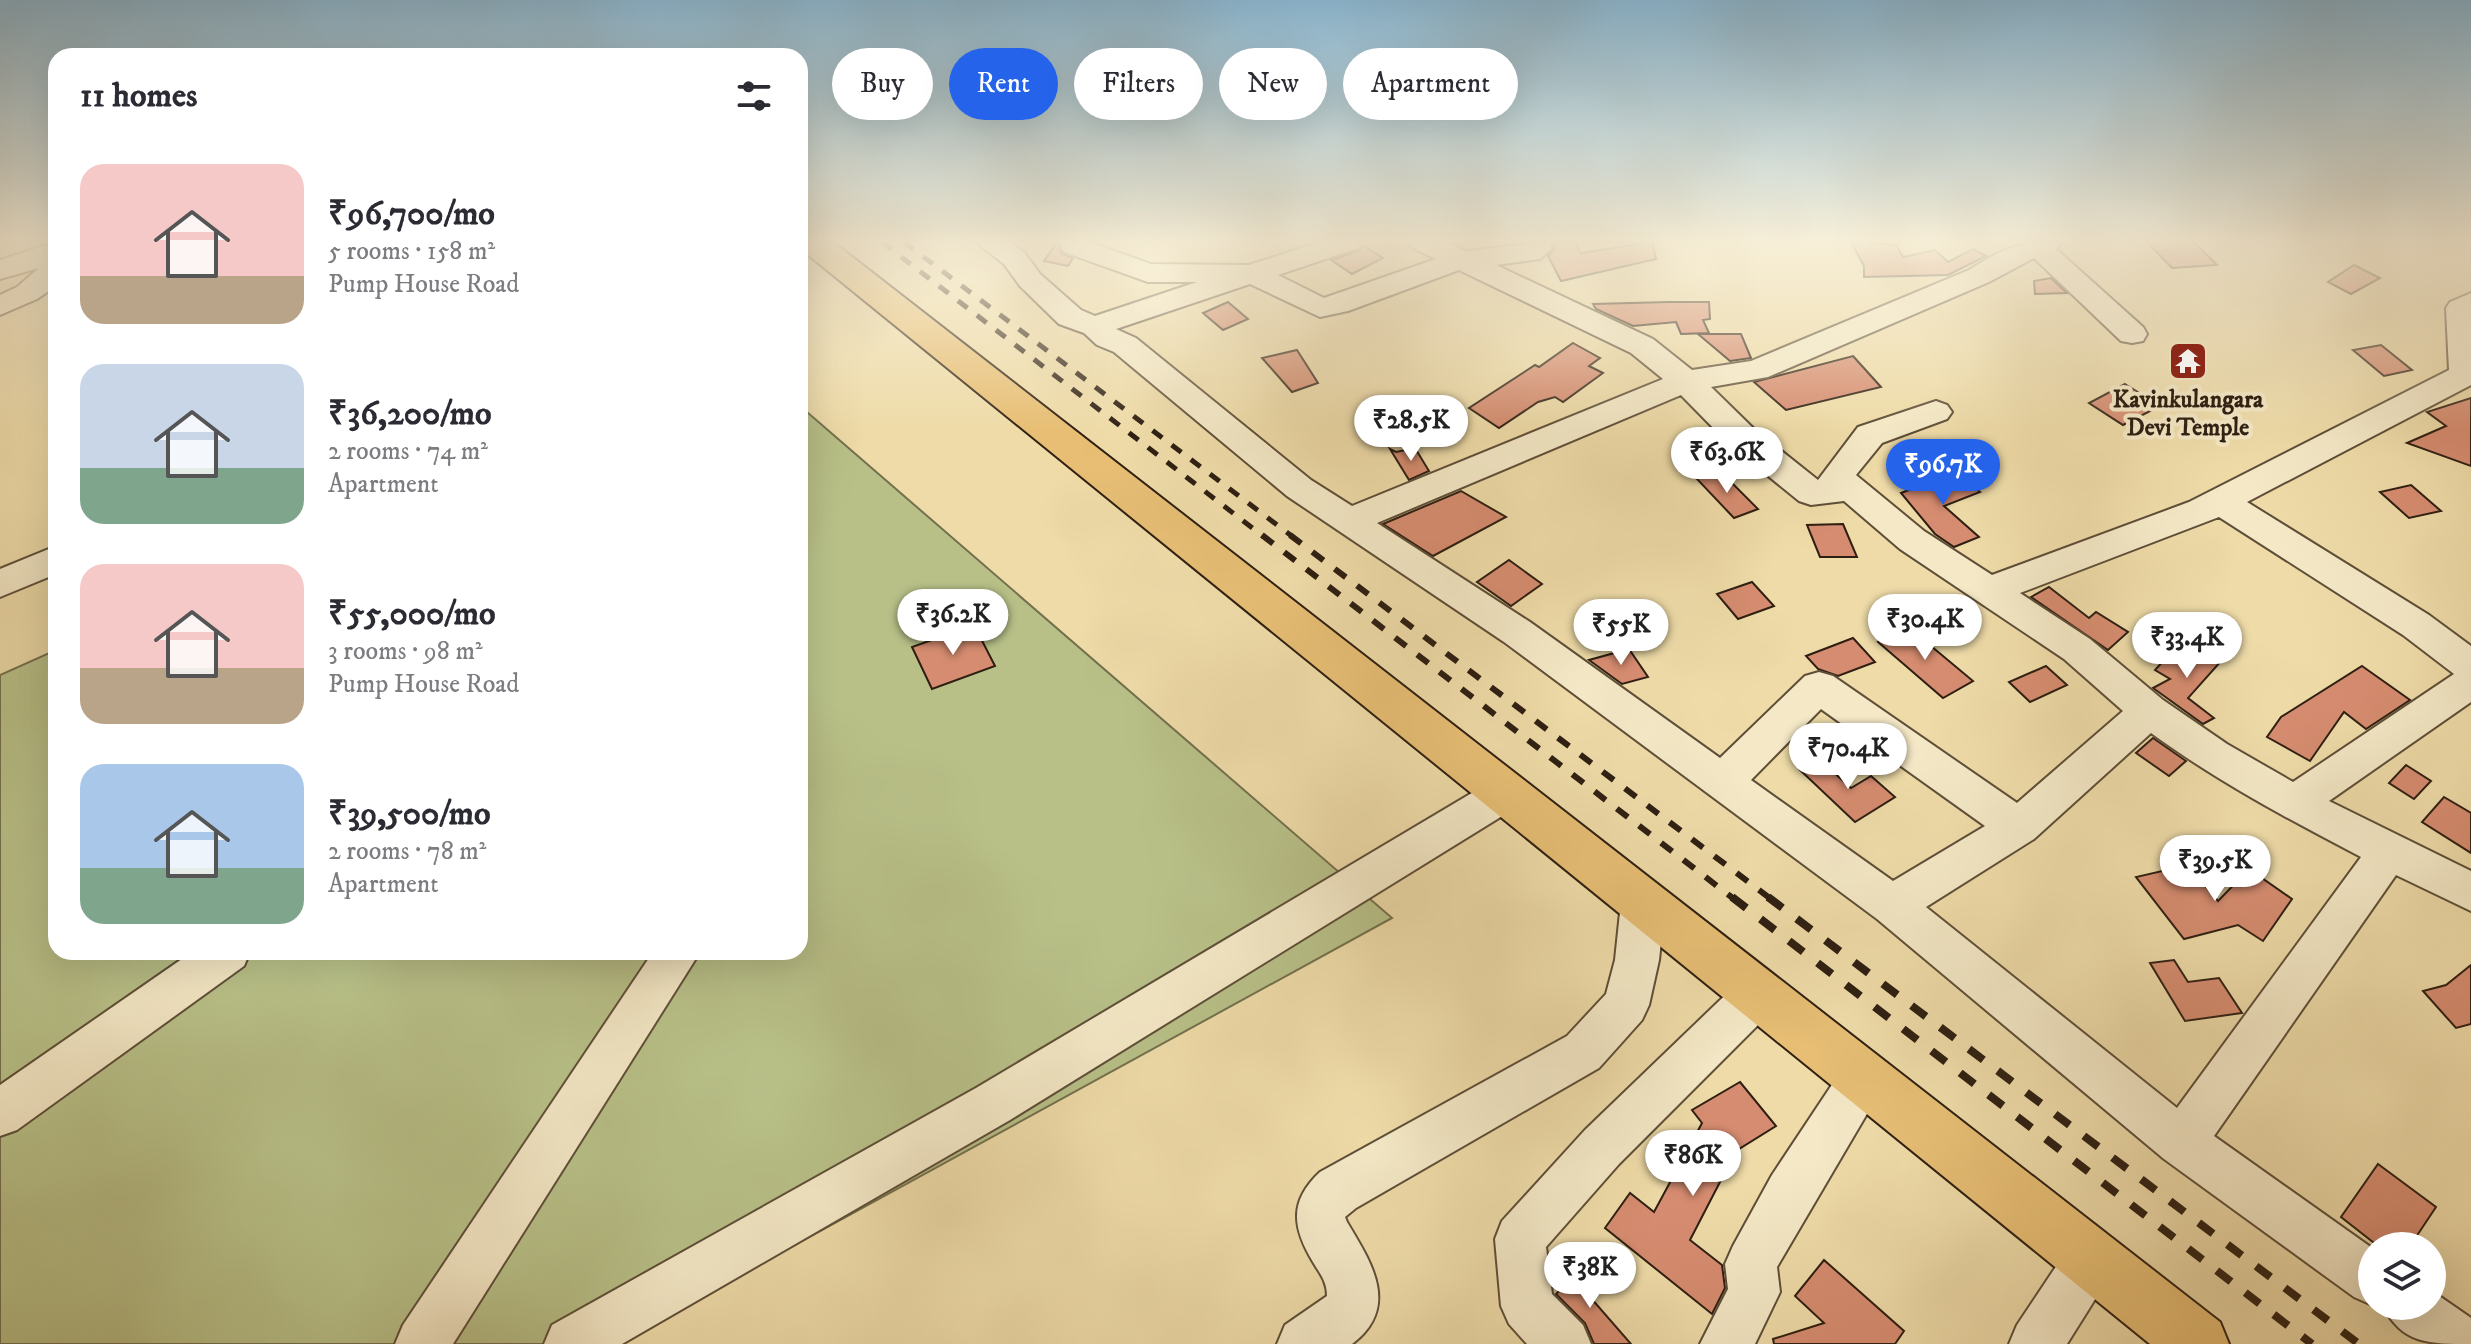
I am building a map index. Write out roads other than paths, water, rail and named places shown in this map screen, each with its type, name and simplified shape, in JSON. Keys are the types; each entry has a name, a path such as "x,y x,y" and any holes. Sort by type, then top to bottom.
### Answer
{"main road":[{"path":"892,305 2198,1344"}],"street":[{"path":"1057,305 1070,317 1095,326 1108,338 1125,345 1299,488 1517,632 1892,905 2181,1142 2358,1269"},
{"path":"1095,326 1160,305"},
{"path":"1314,305 1320,308 1338,305"},
{"path":"1558,305 1642,346 1686,381 1742,437 1811,493 1851,488"},
{"path":"1351,520 1686,381 1757,370 1907,305"},
{"path":"2103,305 2132,334"},
{"path":"1987,591 2220,501 2465,375 2464,340 2459,322 2461,308 2466,305"},
{"path":"1936,412 1870,435 1835,478 1912,540 2077,649 2149,711 2213,756 2294,803 2471,891"},
{"path":"2220,501 2416,625 2471,666"},
{"path":"0,584 48,563"},
{"path":"2294,803 2471,682"},
{"path":"1723,781 1819,687 2019,827"},
{"path":"1892,905 2019,827 2149,711"},
{"path":"571,1344 993,1104 1506,793"},
{"path":"2181,1142 2389,851"},
{"path":"1304,1344 1346,1314 1353,1294 1352,1276 1321,1222 1323,1204 1338,1190 1583,1052 1626,1005 1637,960 1643,903"},
{"path":"0,1113 217,960"},
{"path":"422,1344 673,960"},
{"path":"1564,1344 1527,1306 1520,1239 1602,1147 1758,994"},
{"path":"1727,1344 1754,1292 1751,1264 1790,1193 1864,1078"},
{"path":"2036,1344 2091,1259"},
{"path":"2429,1320 2462,1344"}],"railway":[{"path":"963,305 1264,537"},
{"path":"987,305 1293,537"},
{"path":"1262,535 1734,899"},
{"path":"1290,535 1771,899"},
{"path":"1732,897 2312,1344"},
{"path":"1768,897 2359,1344"}],"place":[{"name":"Kavinkulangara Devi Temple","path":"2188,361"}]}
